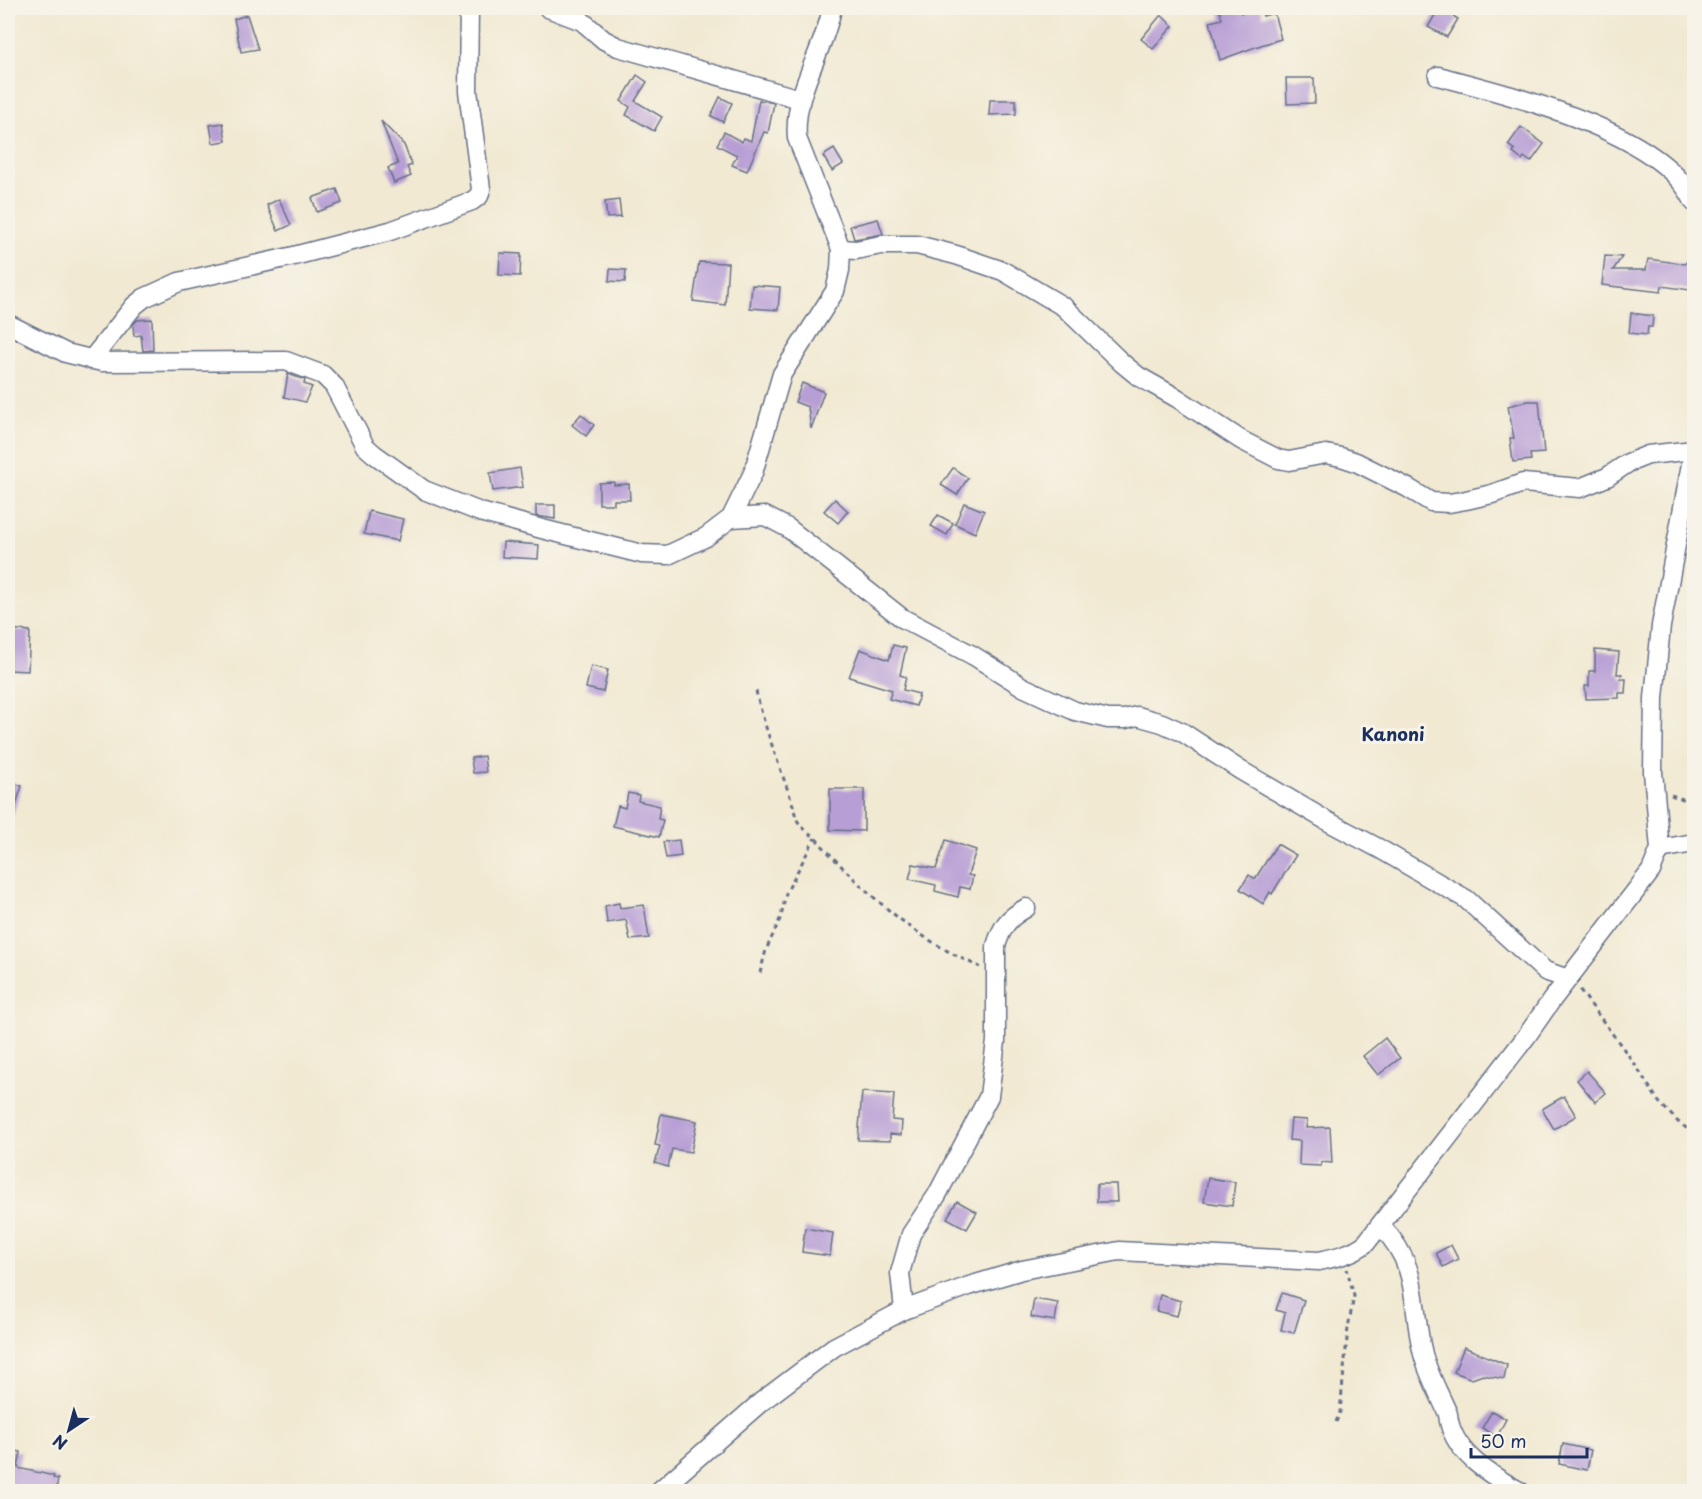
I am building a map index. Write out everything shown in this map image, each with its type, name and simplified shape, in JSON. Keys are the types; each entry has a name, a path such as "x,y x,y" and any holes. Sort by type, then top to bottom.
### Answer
{"street":[{"path":"91,360 134,306 144,298 179,282 390,231 472,201 479,196 481,189 468,91 469,8"},
{"path":"548,8 582,21 604,40 618,47 800,99"},
{"path":"8,324 66,353 91,360 108,362 286,361 294,363 323,375 334,386 365,446 424,490 480,512 642,554 668,555 706,537 731,518 753,473 782,374 835,291 840,270 841,249 797,138 796,123 800,99 829,22 832,8"},
{"path":"1438,76 1552,108 1623,138 1679,177 1695,202"},
{"path":"658,1491 760,1402 834,1347 904,1310 969,1286 1022,1270 1119,1251 1319,1261 1344,1256 1357,1250 1381,1226 1526,1037 1568,978 1651,871 1660,849 1655,791 1654,698 1661,626 1694,449 1648,455 1580,488 1523,483 1466,500 1449,503 1431,502 1356,462 1341,457 1326,454 1289,461 1278,459 1241,440 1177,398 1138,376 1064,307 1003,271 917,245 881,245 856,250 841,249"},
{"path":"731,518 765,516 788,528 902,618 974,656 1023,687 1075,711 1108,719 1137,716 1182,732 1309,811 1466,900 1545,971 1568,978"},
{"path":"1660,849 1693,838"},
{"path":"904,1310 900,1273 911,1234 937,1195 989,1096 996,1041 996,946 1011,916 1026,908"},
{"path":"1545,971 1551,1001"},
{"path":"1381,1226 1400,1249 1409,1273 1423,1356 1448,1414 1449,1424 1456,1440 1466,1453 1521,1491"}],"path":[{"path":"756,691 796,818 802,828 904,924 923,938 964,960 996,973"},
{"path":"1655,791 1693,802 1693,838"},
{"path":"760,973 766,950 781,917 786,893 815,838"},
{"path":"1568,978 1606,1023 1659,1102 1677,1121 1695,1134"},
{"path":"1336,1422 1340,1413 1348,1328 1354,1296 1344,1256"}],"building":[{"path":"1219,8 1240,8 1241,13 1261,8 1263,16 1274,13 1281,39 1220,60 1210,22 1222,19"},
{"path":"1439,8 1447,8 1455,12 1453,16 1458,19 1447,37 1428,27"},
{"path":"247,15 258,49 241,52 234,19"},
{"path":"1161,15 1173,26 1153,49 1141,39"},
{"path":"637,75 647,82 635,101 662,117 654,131 626,115 630,107 621,101"},
{"path":"1286,78 1314,78 1315,103 1287,104"},
{"path":"720,97 732,103 723,122 711,116"},
{"path":"759,100 774,103 768,133 764,132 747,171 732,165 737,155 717,145 724,132 742,142 744,138 751,141"},
{"path":"990,100 1016,100 1016,114 989,115"},
{"path":"381,121 404,145 412,165 407,167 411,176 394,183 388,168 398,164"},
{"path":"223,123 226,141 213,143 210,125"},
{"path":"1521,127 1544,144 1531,162 1524,157 1522,160 1513,153 1515,150 1508,145"},
{"path":"834,149 843,164 832,171 823,156"},
{"path":"337,189 342,203 317,212 312,198"},
{"path":"279,199 291,225 278,231 267,205"},
{"path":"619,200 621,217 607,218 605,202"},
{"path":"878,219 883,234 854,239 850,226"},
{"path":"1695,251 1690,290 1662,286 1661,292 1602,285 1605,256 1622,257 1613,270 1646,270 1648,259 1685,264"},
{"path":"500,253 521,254 520,276 499,275"},
{"path":"699,262 728,263 725,305 693,301"},
{"path":"610,269 626,270 625,282 609,281"},
{"path":"752,285 780,287 778,310 750,308"},
{"path":"1631,313 1653,316 1652,327 1648,327 1647,335 1629,333"},
{"path":"152,319 153,350 143,351 141,335 134,336 133,325 137,320"},
{"path":"288,374 305,380 304,384 312,387 305,402 284,397"},
{"path":"802,383 824,392 811,429 808,407 795,402"},
{"path":"1539,401 1544,453 1530,454 1531,460 1513,462 1510,438 1514,438 1508,406"},
{"path":"581,414 594,425 586,436 572,425"},
{"path":"520,468 523,487 493,491 490,473"},
{"path":"953,468 968,478 957,495 941,485"},
{"path":"614,482 614,485 629,484 630,500 614,500 614,504 599,504 599,483"},
{"path":"835,499 848,511 838,523 824,511"},
{"path":"964,503 984,511 975,533 955,524"},
{"path":"536,505 555,505 555,519 536,516"},
{"path":"369,511 403,519 398,541 364,534"},
{"path":"938,515 953,523 947,535 931,526"},
{"path":"503,542 539,545 538,559 502,557"},
{"path":"8,629 30,631 28,671 8,670"},
{"path":"893,645 906,648 900,675 906,677 903,690 919,694 916,706 889,699 892,690 849,677 860,649 889,660"},
{"path":"1595,650 1619,652 1617,674 1622,674 1621,679 1626,679 1625,693 1619,693 1619,698 1586,699 1585,686 1589,686 1589,671 1595,671"},
{"path":"591,666 608,670 603,692 586,688"},
{"path":"484,756 486,772 473,773 471,758"},
{"path":"8,781 22,786 10,823 8,823"},
{"path":"830,789 864,789 864,831 830,830"},
{"path":"628,793 639,795 638,801 660,806 658,819 663,820 659,837 613,826 618,806 625,808"},
{"path":"679,840 681,856 666,858 663,842"},
{"path":"946,840 976,850 968,875 973,876 970,889 960,887 958,897 935,891 936,885 909,879 913,864 936,869"},
{"path":"1277,844 1296,855 1272,894 1270,892 1263,904 1240,889 1249,875 1255,879"},
{"path":"619,903 620,908 644,905 649,938 630,940 626,920 607,923 605,906"},
{"path":"1385,1038 1400,1058 1378,1075 1363,1056"},
{"path":"1587,1071 1606,1093 1595,1102 1577,1080"},
{"path":"862,1092 894,1094 892,1120 902,1121 901,1135 890,1134 890,1141 858,1140"},
{"path":"1564,1096 1576,1116 1554,1129 1542,1109"},
{"path":"661,1114 697,1121 691,1152 672,1149 668,1167 655,1163 660,1146 655,1145"},
{"path":"1291,1119 1307,1120 1306,1128 1330,1127 1332,1163 1321,1162 1321,1166 1299,1165 1300,1141 1289,1140"},
{"path":"1208,1178 1235,1182 1232,1206 1204,1202"},
{"path":"1097,1184 1116,1184 1117,1202 1097,1202"},
{"path":"957,1201 977,1212 967,1229 947,1218"},
{"path":"805,1228 833,1233 830,1256 802,1252"},
{"path":"1451,1245 1458,1259 1443,1267 1436,1253"},
{"path":"1282,1293 1304,1300 1294,1333 1281,1330 1285,1313 1276,1310"},
{"path":"1160,1295 1181,1301 1177,1316 1156,1311"},
{"path":"1034,1299 1058,1303 1055,1321 1031,1317"},
{"path":"1464,1347 1507,1365 1504,1379 1483,1375 1472,1379 1454,1372"},
{"path":"1492,1411 1506,1419 1497,1437 1482,1428"},
{"path":"1563,1444 1591,1450 1587,1470 1559,1464"},
{"path":"8,1449 21,1452 18,1468 54,1476 53,1478 58,1479 56,1491 8,1490"}],"district":[{"name":"Kanoni","path":"1393,733"}]}
